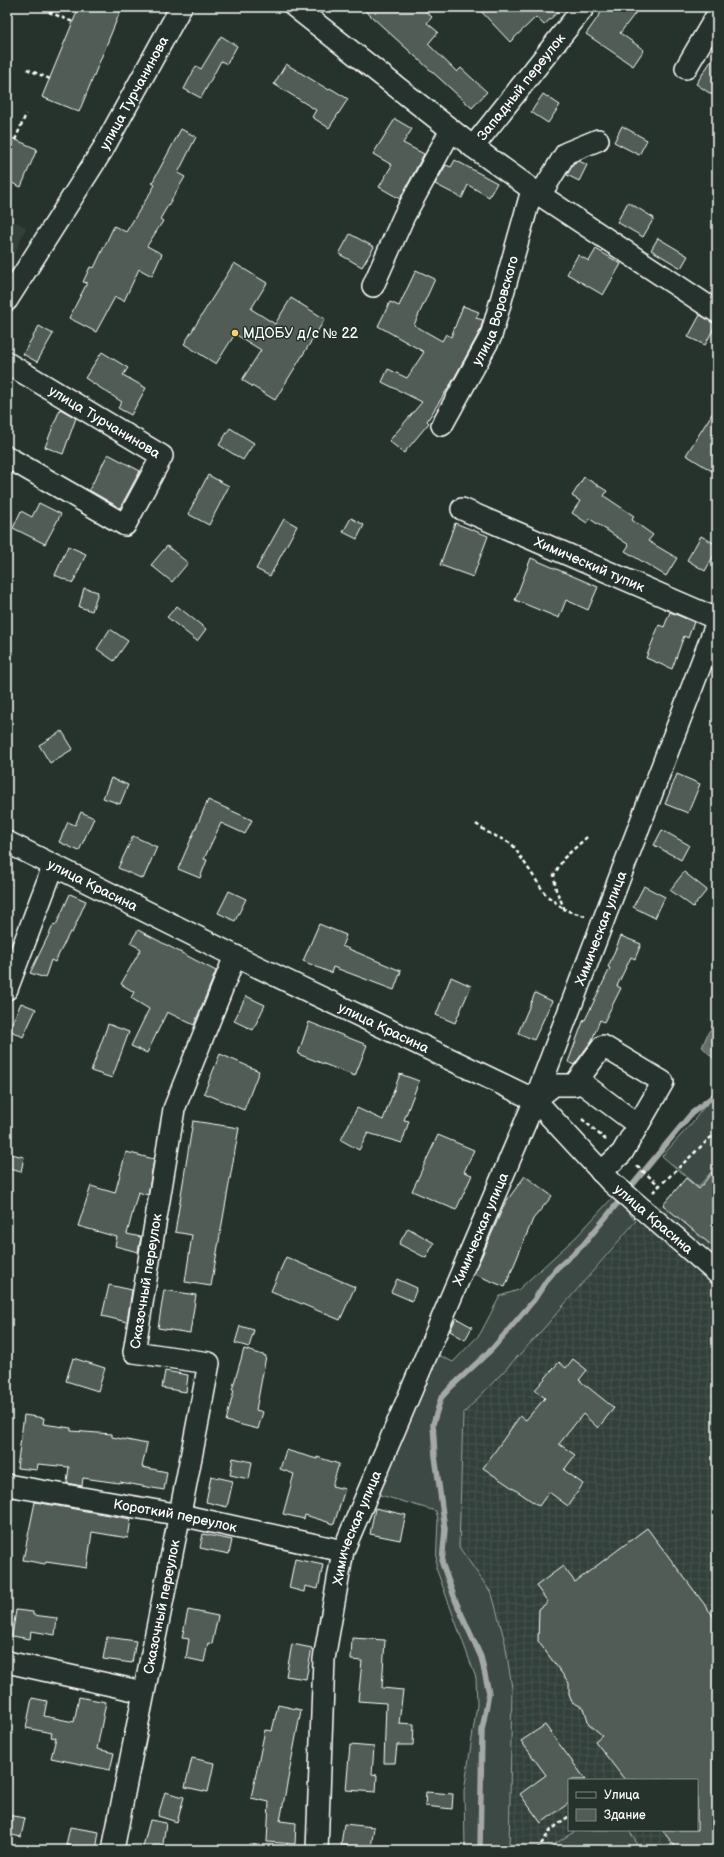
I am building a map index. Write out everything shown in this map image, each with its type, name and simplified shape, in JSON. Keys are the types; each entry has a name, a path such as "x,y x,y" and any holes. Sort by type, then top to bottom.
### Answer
{"street":[{"name":"улица Турчанинова","path":"7,300 101,153 181,7"},
{"path":"295,7 473,147 536,192 717,312"},
{"name":"Западный переулок","path":"473,147 584,7"},
{"path":"686,68 717,15"},
{"path":"373,286 404,216 451,130"},
{"path":"536,192 566,153 598,140"},
{"name":"улица Воровского","path":"442,425 491,336 536,192"},
{"name":"улица Турчанинова","path":"7,363 162,456 125,525 7,457"},
{"name":"Химический тупик","path":"462,509 717,620"},
{"name":"Химическая улица","path":"318,1850 324,1659 343,1551 535,1100 717,620"},
{"name":"улица Красина","path":"7,842 235,956 535,1100 606,1177 717,1273"},
{"path":"7,989 53,866"},
{"name":"Сказочный переулок","path":"113,1850 143,1692 181,1515 209,1363 134,1352 174,1109 235,956"},
{"path":"535,1100 554,1085 574,1085 603,1046 663,1082 638,1124 625,1156 606,1177"},
{"path":"578,1080 638,1124"},
{"name":"Короткий переулок","path":"7,1485 181,1515 343,1551"},
{"name":"Сказочный переулок","path":"7,1662 143,1692"}],"path":[{"path":"50,12 73,22"},
{"path":"27,69 50,79"},
{"path":"15,140 26,114"},
{"path":"476,824 487,832 512,844 546,895 565,910 586,916 609,906"},
{"path":"565,910 556,890 554,875 564,858 587,837"},
{"path":"581,1118 659,1186 710,1138 717,1134"},
{"path":"537,1850 551,1830 568,1817"}],"shaded area":[{"path":"7,218 26,227 15,253 7,249"},
{"path":"717,1090 717,1165 698,1187 662,1156 691,1124"},
{"path":"717,1165 717,1850 509,1850 512,1688 505,1642 492,1594 459,1547 463,1414 538,1335 650,1207 663,1205 686,1177 698,1187"},
{"path":"613,1197 636,1221 538,1335 463,1414 459,1547 492,1594 505,1642 512,1688 509,1850 465,1850 464,1791 477,1705 476,1678 436,1568 438,1519 436,1511 373,1493 434,1353 453,1362 480,1334 500,1296 518,1290 576,1237"},
{"path":"575,1831 629,1831 635,1839 637,1850 545,1850"}],"water":[{"path":"717,1020 717,1059 714,1059 702,1047 708,1033"}],"building":[{"path":"79,7 122,7 79,112 42,97"},
{"path":"361,7 421,7 432,17 427,23 438,32 428,44 457,72 461,68 487,92 472,108"},
{"path":"477,7 563,7 544,25 536,17 510,42"},
{"path":"605,7 640,7 620,33 644,50 633,66 586,34"},
{"path":"221,36 237,46 227,64 221,61 201,98 184,89 196,66 201,69"},
{"path":"717,52 717,98 696,84"},
{"path":"286,64 329,90 330,88 348,99 329,128 312,117 316,110 274,84"},
{"path":"543,94 560,105 548,123 531,112"},
{"path":"395,119 412,129 403,143 424,154 400,199 379,187 392,165 373,154"},
{"path":"622,126 647,140 639,155 614,142"},
{"path":"181,129 196,137 178,173 185,177 160,219 163,221 147,246 162,254 152,276 139,269 124,301 115,297 96,332 69,318 87,283 83,282 90,267 94,268 114,226 126,232 155,185 152,183"},
{"path":"7,136 37,149 21,187 7,181"},
{"path":"455,160 497,183 489,197 468,185 462,198 435,184 446,165 451,167"},
{"path":"579,161 587,165 579,181 567,175 574,163"},
{"path":"628,202 654,218 643,237 617,222"},
{"path":"350,234 374,247 362,267 339,254"},
{"path":"658,238 688,256 681,268 651,250"},
{"path":"596,249 621,264 603,295 567,274 578,255 589,261"},
{"name":"МДОБУ д/с № 22","path":"234,263 267,283 251,309 275,324 291,298 325,319 275,400 242,380 261,350 235,334 216,364 184,344"},
{"path":"416,270 435,279 414,325 442,341 446,334 451,337 463,306 479,312 476,318 483,320 480,331 452,382 427,421 429,423 404,453 389,441 422,402 382,382 388,369 407,378 424,352 378,326 390,302 399,306"},
{"path":"700,315 716,324 705,345 688,337"},
{"path":"39,326 53,334 37,362 23,354"},
{"path":"102,352 128,368 123,375 146,388 131,415 118,408 122,402 85,378"},
{"path":"717,406 717,462 712,471 686,455"},
{"path":"60,409 76,418 63,454 45,447"},
{"path":"230,428 254,443 243,460 219,445"},
{"path":"108,454 140,471 120,508 89,490"},
{"path":"208,475 229,486 209,525 188,514"},
{"path":"584,477 607,491 604,496 634,516 632,520 653,535 648,541 677,558 666,576 625,551 629,545 590,519 587,523 572,513 580,501 572,496"},
{"path":"39,503 61,514 45,544 13,528 21,511 32,517"},
{"path":"351,518 364,525 357,539 343,532"},
{"path":"284,519 297,526 270,576 256,569"},
{"path":"455,523 488,536 473,577 440,565"},
{"path":"701,536 717,545 717,550 705,571 687,560"},
{"path":"68,546 86,554 73,583 55,575"},
{"path":"167,546 188,563 172,582 151,565"},
{"path":"531,558 598,587 588,610 566,600 559,618 515,600"},
{"path":"84,588 98,592 92,611 79,607"},
{"path":"177,606 206,629 197,641 167,617"},
{"path":"670,612 694,622 688,638 684,636 672,669 646,658 659,625 664,627"},
{"path":"110,629 128,641 114,661 97,649"},
{"path":"62,731 73,749 50,763 39,745"},
{"path":"677,774 700,784 688,813 665,804"},
{"path":"111,778 128,785 120,804 103,798"},
{"path":"208,800 252,820 245,834 221,823 204,859 207,860 200,878 178,869"},
{"path":"81,812 94,818 79,851 59,842 68,822 75,825"},
{"path":"662,830 689,845 681,860 654,845"},
{"path":"133,836 157,847 143,879 118,868"},
{"path":"684,872 707,890 693,907 670,890"},
{"path":"644,886 665,897 655,918 633,907"},
{"path":"229,891 246,899 235,921 218,913"},
{"path":"70,894 86,901 72,933 70,932 55,962 51,960 45,978 30,973 54,924 56,925"},
{"path":"319,924 346,935 342,946 401,971 394,990 333,967 331,973 303,961"},
{"path":"138,930 216,971 194,1025 167,1012 147,1053 131,1046 149,1009 131,998 134,992 121,984 141,949 130,943"},
{"path":"621,936 641,944 635,959 631,957 617,986 621,988 604,1022 600,1020 592,1040 574,1065 568,1062 584,1019 585,1020 610,968 608,967"},
{"path":"451,977 471,986 455,1023 436,1015"},
{"path":"535,993 552,1001 534,1040 518,1033"},
{"path":"246,996 265,1005 253,1030 234,1021"},
{"path":"21,1003 36,1009 23,1037 9,1030"},
{"path":"309,1022 367,1045 355,1076 298,1054"},
{"path":"108,1024 129,1032 112,1078 91,1071"},
{"path":"220,1054 259,1071 244,1110 204,1093"},
{"path":"400,1074 419,1081 404,1120 409,1121 402,1143 368,1133 359,1150 341,1140 357,1108 383,1120"},
{"path":"193,1121 239,1128 211,1286 185,1282 192,1235 175,1232"},
{"path":"438,1135 474,1150 464,1172 472,1175 456,1210 412,1191"},
{"path":"126,1152 154,1159 148,1195 138,1192 127,1234 141,1237 138,1252 115,1246 117,1237 78,1226 91,1186 115,1193"},
{"path":"7,1153 24,1157 21,1172 7,1168"},
{"path":"717,1166 717,1250 663,1205 686,1178 699,1189"},
{"path":"525,1176 552,1196 533,1219 505,1287 474,1274 505,1203"},
{"path":"408,1228 434,1243 426,1258 399,1244"},
{"path":"286,1257 355,1287 340,1320 271,1291"},
{"path":"397,1279 417,1288 412,1301 391,1292"},
{"path":"109,1285 132,1290 127,1322 102,1316"},
{"path":"164,1290 196,1295 190,1333 158,1328"},
{"path":"456,1318 472,1327 465,1340 450,1331"},
{"path":"240,1326 254,1330 249,1347 235,1343"},
{"path":"244,1349 266,1356 256,1410 263,1412 258,1429 226,1421 234,1390 232,1390"},
{"path":"73,1358 105,1368 98,1391 66,1381"},
{"path":"573,1359 587,1370 579,1380 614,1408 598,1428 583,1414 559,1444 575,1455 564,1470 583,1484 568,1506 549,1492 539,1506 483,1468 520,1416 526,1420 545,1398 535,1390 559,1362 566,1368"},
{"path":"165,1371 188,1375 186,1392 162,1388"},
{"path":"24,1415 44,1418 43,1424 71,1428 71,1431 112,1434 112,1437 147,1444 142,1467 167,1472 164,1490 120,1482 83,1478 82,1486 67,1483 69,1467 38,1464 37,1470 17,1468"},
{"path":"286,1450 339,1464 332,1486 345,1489 334,1524 305,1515 304,1519 283,1514 294,1474 280,1469"},
{"path":"233,1458 252,1462 249,1479 230,1475"},
{"path":"211,1476 233,1481 227,1507 206,1502"},
{"path":"35,1502 131,1519 128,1538 92,1532 87,1568 46,1562 45,1564 23,1560"},
{"path":"375,1508 406,1515 400,1540 370,1534"},
{"path":"647,1528 717,1621 717,1850 678,1850 663,1831 698,1831 698,1779 624,1779 595,1741 602,1735 589,1724 584,1708 572,1702 569,1695 569,1683 538,1641 539,1609 548,1602 536,1586 563,1566 575,1582"},
{"path":"203,1534 232,1540 229,1554 200,1548"},
{"path":"295,1559 323,1565 318,1589 305,1586 304,1592 289,1588"},
{"path":"16,1610 33,1612 33,1615 57,1618 55,1635 31,1631 30,1639 12,1636"},
{"path":"188,1610 218,1616 212,1644 208,1643 204,1662 186,1658 189,1639 182,1638"},
{"path":"107,1637 136,1641 132,1663 103,1659"},
{"path":"352,1638 385,1640 382,1688 403,1690 399,1723 414,1724 413,1745 397,1745 395,1763 384,1763 386,1703 358,1701 362,1661 351,1660"},
{"path":"292,1644 312,1648 306,1679 286,1676"},
{"path":"79,1697 106,1702 97,1749 114,1753 110,1770 51,1758 56,1738 51,1737 52,1733 26,1728 32,1698 47,1701 44,1716 74,1722"},
{"path":"278,1705 301,1710 280,1821 296,1823 295,1844 267,1842 269,1802 251,1798 265,1730 272,1731"},
{"path":"545,1725 585,1779 568,1779 568,1804 541,1823 520,1794 546,1775 521,1741"},
{"path":"350,1745 374,1747 372,1774 377,1775 376,1792 346,1790"},
{"path":"192,1758 214,1763 208,1792 185,1787"},
{"path":"165,1792 184,1797 177,1822 158,1816"},
{"path":"426,1792 453,1794 452,1809 425,1806"},
{"path":"7,1815 25,1818 21,1837 7,1834"},
{"path":"150,1820 166,1823 162,1850 142,1850"},
{"path":"344,1824 374,1827 371,1848 341,1845"},
{"path":"70,1827 99,1832 96,1850 66,1845"}],"waterway":[{"path":"480,1850 482,1730 489,1693 481,1657 456,1602 442,1563 445,1529 435,1456 433,1424 441,1398 492,1349 534,1300 557,1268 583,1245 691,1114 717,1093"}],"place":[{"name":"МДОБУ д/с № 22","path":"235,333"}]}
